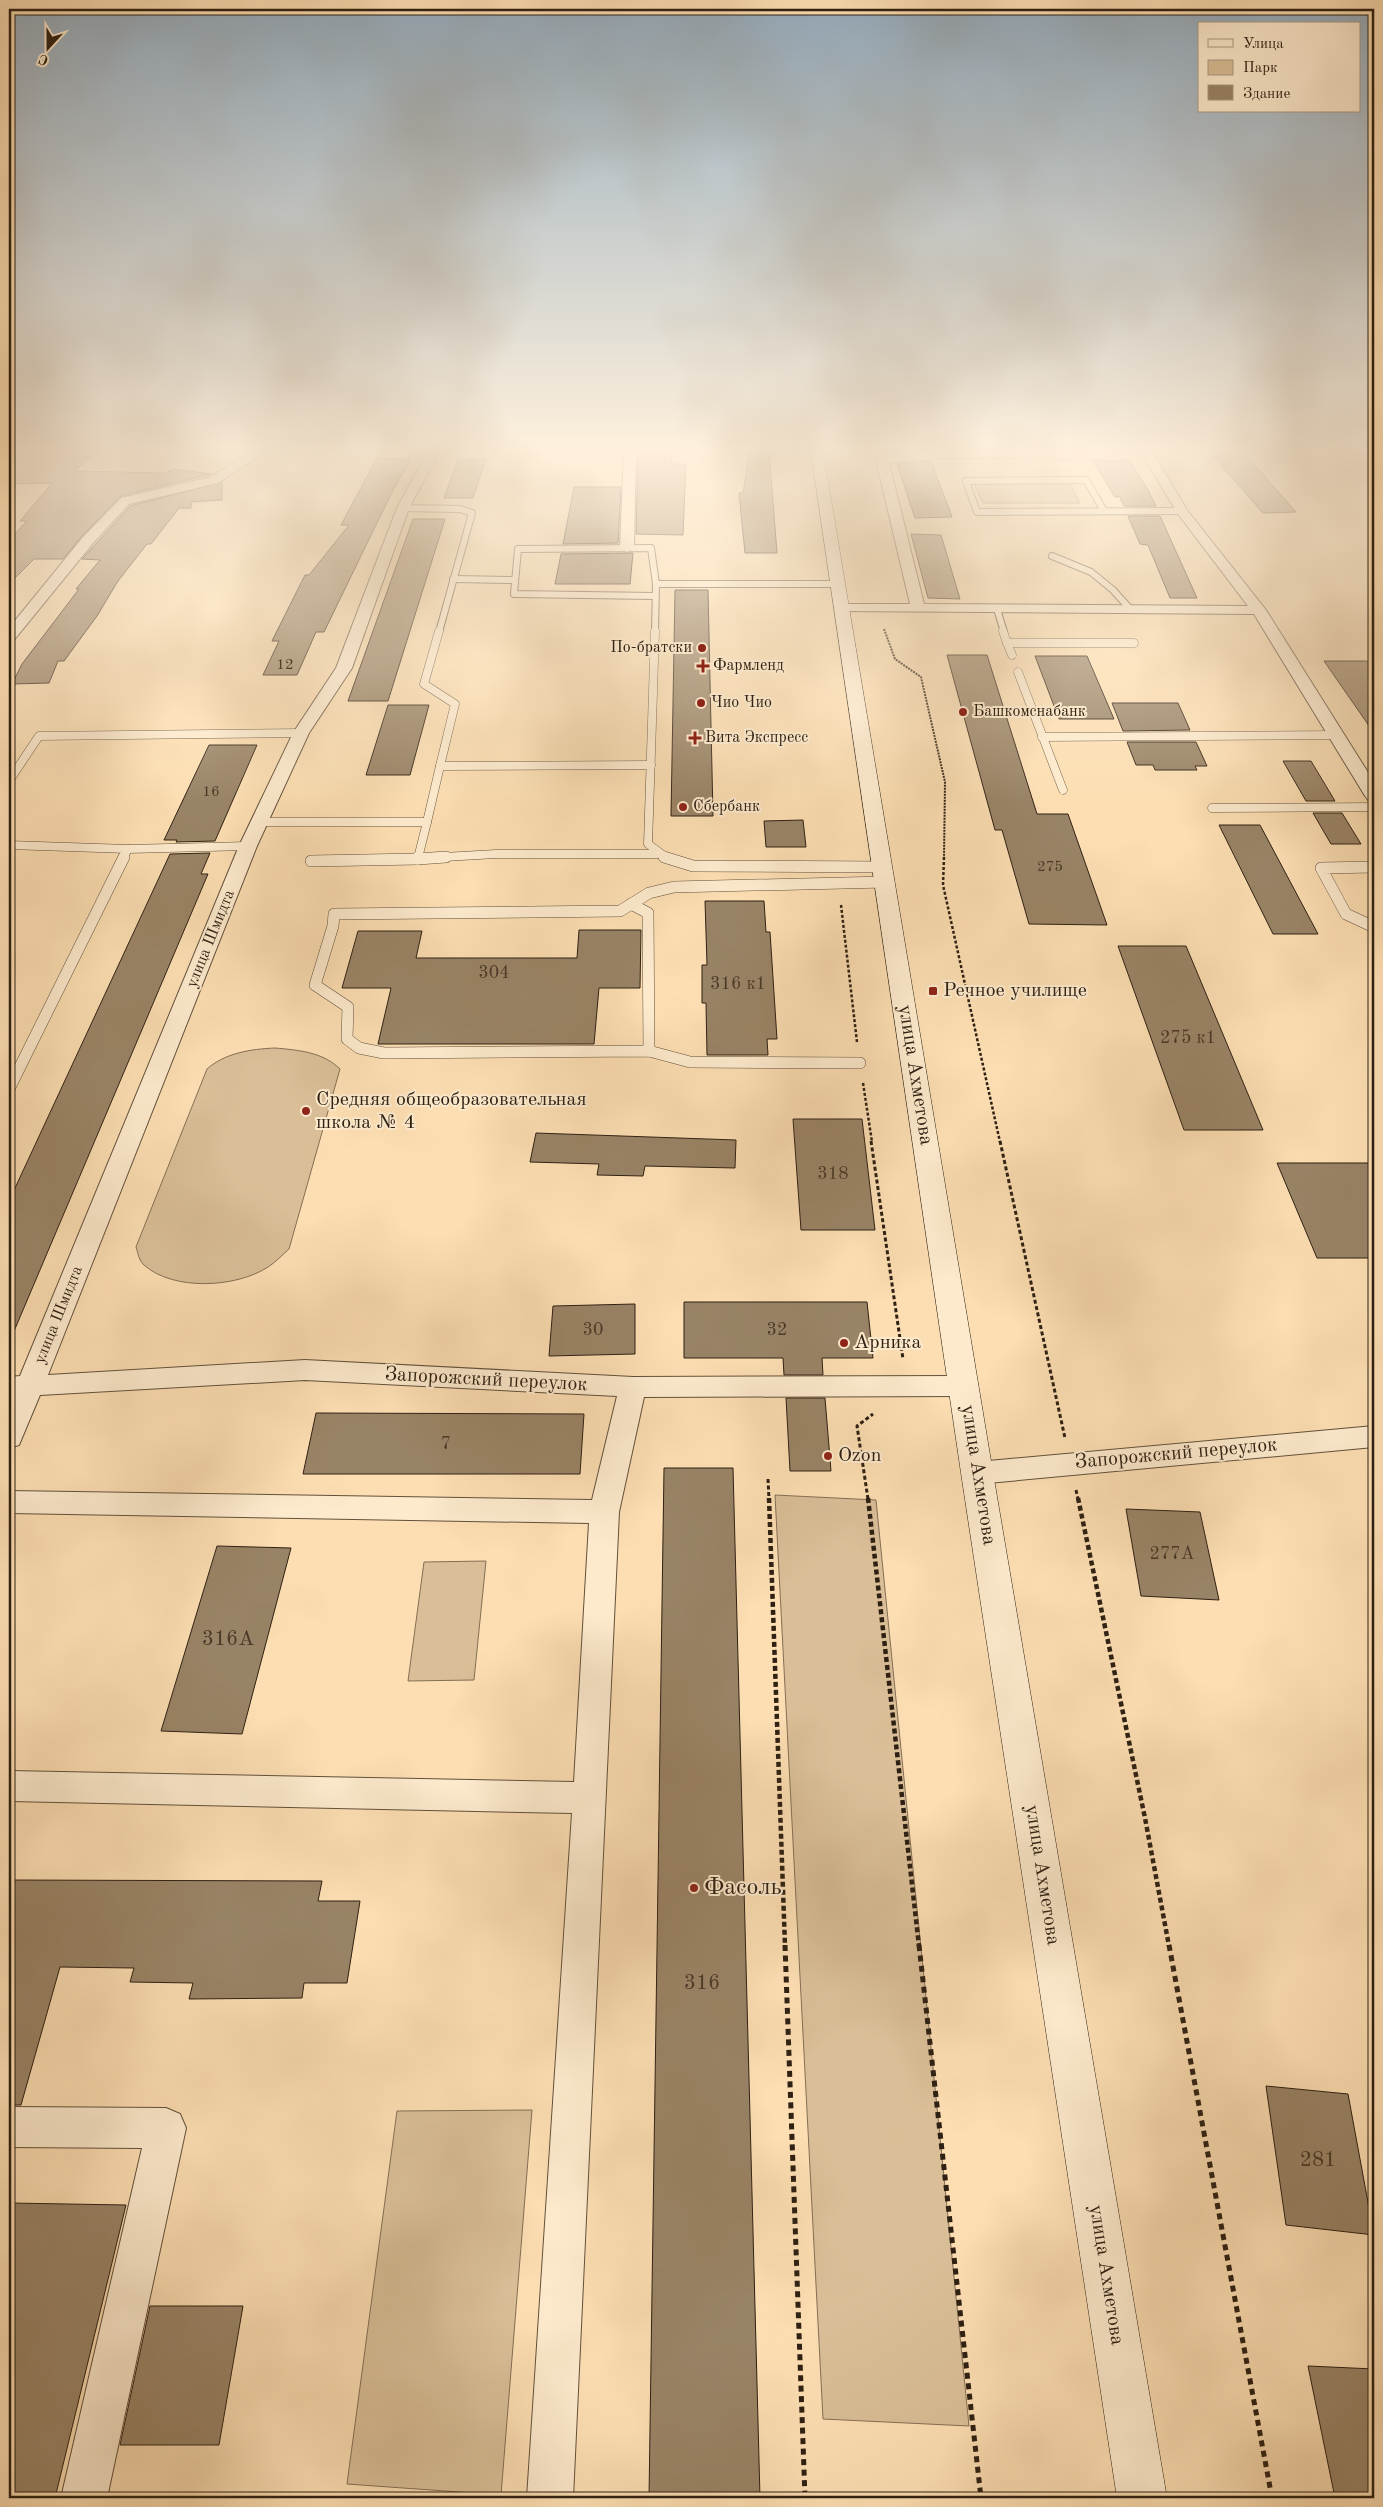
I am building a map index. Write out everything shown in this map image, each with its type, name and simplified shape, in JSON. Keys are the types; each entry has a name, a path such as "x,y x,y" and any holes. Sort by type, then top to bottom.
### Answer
{"main road":[{"name":"улица Ахметова","path":"836,568 963,1386 1142,2498"}],"street":[{"path":"9,637 65,568"},
{"name":"улица Шмидта","path":"9,1438 20,1386 248,846 261,822 301,733 344,668 381,568"},
{"path":"908,568 918,609"},
{"path":"1226,568 1259,610 1372,790"},
{"path":"840,596 876,608 1259,610"},
{"name":"Запорожский переулок","path":"20,1386 305,1370 633,1387 963,1386"},
{"path":"550,2498 590,1798 604,1512 633,1387"},
{"name":"Запорожский переулок","path":"977,1473 1374,1436"},
{"path":"9,1502 604,1512"},
{"path":"9,1786 590,1798"},
{"path":"9,2127 166,2128 84,2498"}],"lane":[{"path":"418,858 455,704 424,684 456,568"},
{"path":"516,568 514,594 655,596"},
{"path":"654,568 656,584 648,844 657,854"},
{"path":"1081,568 1091,572 1113,590 1131,610"},
{"path":"453,579 515,580"},
{"path":"656,584 840,596"},
{"path":"997,609 1012,656"},
{"path":"1007,643 1134,643"},
{"path":"1018,672 1063,790"},
{"path":"9,781 39,736 301,733"},
{"path":"1042,736 1336,735"},
{"path":"440,766 650,765"},
{"path":"1212,808 1374,807"},
{"path":"261,822 427,822"},
{"path":"9,845 128,849 248,846"},
{"path":"9,1089 128,849"},
{"path":"311,861 496,854 657,854 679,863 693,866 884,874"},
{"path":"1374,867 1321,868 1346,914 1374,927"},
{"path":"860,1063 690,1062 649,1051 384,1053 359,1048 347,1038 348,1007 315,985 333,926 334,914 620,910 649,893 674,887 884,874"},
{"path":"630,904 648,913 649,1051"}],"path":[{"path":"876,608 894,659 921,677 946,782 943,885 1070,1464 1145,1818 1272,2498"},
{"path":"840,895 860,1063 907,1386 858,1426 867,1488 981,2498"},
{"path":"768,1479 805,2498"}],"green space":[{"path":"275,1048 318,1055 340,1069 289,1249 271,1265 255,1274 239,1279 205,1284 188,1283 156,1273 142,1263 136,1247 207,1069 222,1059 239,1053"},
{"path":"775,1495 876,1500 969,2426 823,2419"},
{"path":"486,1561 474,1680 408,1681 424,1562"},
{"path":"532,2110 501,2495 347,2484 397,2111"}],"building":[{"path":"9,568 25,568 9,584"},
{"path":"93,568 128,568 97,616 64,661 58,661 49,683 12,684 22,664 79,589 76,589"},
{"path":"315,568 355,568 324,632 316,632 297,675 263,675 279,641 272,641 305,575 309,575"},
{"path":"396,568 430,568 388,701 348,701"},
{"path":"558,568 632,568 630,584 555,584"},
{"path":"920,568 951,568 960,599 928,598"},
{"path":"1158,568 1183,568 1197,598 1170,598"},
{"path":"675,590 708,590 713,816 671,816"},
{"path":"947,655 987,655 1037,814 1068,814 1107,925 1029,924 1002,830 995,830"},
{"path":"1035,656 1087,656 1114,719 1059,719"},
{"path":"1324,661 1367,661 1374,671 1374,733"},
{"path":"1112,703 1178,703 1190,730 1123,731"},
{"path":"388,705 429,705 410,775 366,775"},
{"path":"1127,742 1196,742 1207,766 1195,766 1197,770 1155,770 1153,765 1136,765"},
{"path":"209,745 257,745 215,841 176,842 177,840 164,840"},
{"path":"1283,761 1311,761 1335,801 1306,801"},
{"path":"1313,813 1342,813 1361,844 1331,844"},
{"path":"803,820 806,847 766,847 764,821"},
{"path":"1219,825 1260,825 1318,934 1273,934"},
{"path":"210,853 201,874 208,874 9,1343 9,1201 170,854"},
{"path":"705,901 764,901 766,932 770,932 777,1039 767,1039 768,1055 707,1055 706,1003 702,1003 702,965 707,965"},
{"path":"579,930 641,930 640,988 599,988 594,1044 378,1044 391,988 342,988 358,931 422,931 416,958 577,958"},
{"path":"1118,946 1186,946 1263,1130 1184,1130"},
{"path":"793,1119 862,1119 875,1230 801,1230"},
{"path":"536,1133 736,1140 735,1168 645,1166 643,1176 597,1175 599,1164 530,1162"},
{"path":"1277,1163 1374,1163 1374,1258 1317,1258"},
{"path":"684,1302 867,1302 873,1358 822,1358 823,1375 784,1375 783,1358 684,1358"},
{"path":"635,1304 635,1354 549,1356 553,1306"},
{"path":"786,1398 825,1398 831,1471 790,1471"},
{"path":"316,1413 584,1414 580,1474 303,1474"},
{"path":"664,1468 733,1468 760,2498 649,2498"},
{"path":"1126,1509 1200,1512 1219,1600 1141,1596"},
{"path":"217,1546 291,1548 242,1734 161,1731"},
{"path":"9,1880 322,1881 318,1901 360,1901 347,1983 304,1983 302,1998 189,1999 193,1983 130,1982 134,1968 60,1967 21,2105 9,2105"},
{"path":"1266,2086 1348,2094 1374,2235 1286,2225"},
{"path":"9,2203 126,2205 55,2498 9,2498"},
{"path":"150,2306 243,2306 219,2445 120,2445"},
{"path":"1308,2366 1374,2369 1374,2498 1335,2498"}],"place":[{"name":"По-братски","path":"702,648"},
{"name":"Фармленд","path":"703,666"},
{"name":"Чио Чио","path":"701,703"},
{"name":"Башкомснабанк","path":"963,712"},
{"name":"Вита Экспресс","path":"695,738"},
{"name":"Сбербанк","path":"683,807"},
{"name":"Речное училище","path":"933,991"},
{"name":"Средняя общеобразовательная школа № 4","path":"306,1111"},
{"name":"Арника","path":"844,1343"},
{"name":"Ozon","path":"828,1456"},
{"name":"Фасоль","path":"694,1888"}]}
